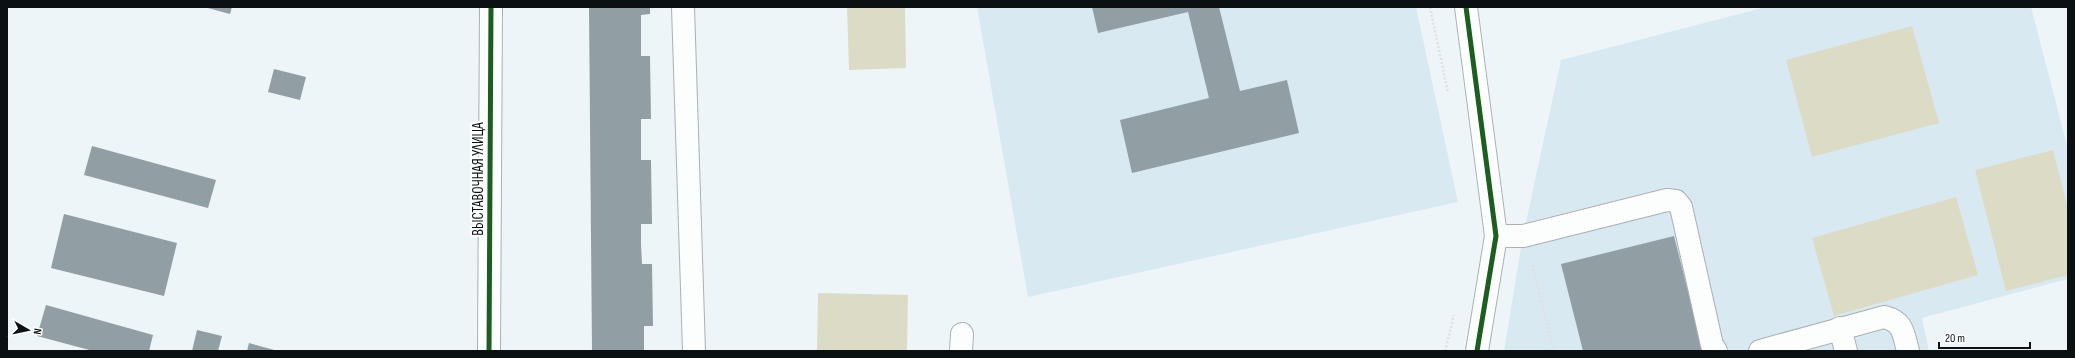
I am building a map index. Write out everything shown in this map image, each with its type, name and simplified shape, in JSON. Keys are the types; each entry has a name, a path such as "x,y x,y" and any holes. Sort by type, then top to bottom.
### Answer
{"street":[{"name":"ВЫСТАВОЧНАЯ УЛИЦА","path":"489,351 491,7"},
{"path":"683,7 694,351"},
{"path":"1466,7 1496,236 1477,351"},
{"path":"1496,236 1523,236 1667,200 1676,201 1681,208 1712,345 1716,351"},
{"path":"1760,351 1884,317 1896,320 1902,328 1908,351"},
{"path":"1840,328 1846,351"}],"path":[{"path":"1430,7 1448,96"},
{"path":"1537,232 1533,267 1554,351"},
{"path":"1445,351 1454,313"}],"shaded area":[{"path":"977,7 1416,7 1458,202 1028,297"},
{"path":"1766,7 2031,7 2068,149 2068,279 1922,318 1929,351 1504,351 1523,236 1561,60"}],"green space":[{"path":"847,7 905,7 906,68 849,70"},
{"path":"1912,26 1939,123 1812,157 1786,60"},
{"path":"2053,150 2068,209 2068,275 2006,291 1975,170"},
{"path":"1956,197 1978,275 1834,316 1812,238"},
{"path":"818,293 908,295 907,351 817,351"}],"building":[{"path":"204,7 232,7 230,14"},
{"path":"589,7 650,7 650,14 641,15 641,56 650,56 651,119 641,119 641,160 651,160 652,224 641,224 641,244 642,264 652,264 653,326 644,326 644,351 592,351"},
{"path":"1092,7 1219,7 1240,91 1287,80 1299,133 1132,173 1120,120 1209,98 1188,12 1098,33"},
{"path":"274,69 306,77 300,100 268,92"},
{"path":"92,146 216,180 208,208 84,175"},
{"path":"64,214 177,243 164,296 51,268"},
{"path":"1674,236 1703,351 1583,351 1561,264"},
{"path":"46,305 153,335 149,351 93,351 37,336"},
{"path":"197,330 222,336 218,351 192,351"},
{"path":"249,343 278,351 247,351"}],"cycle path":[{"path":"489,351 491,7"},
{"path":"1466,7 1496,236 1477,351"}]}
